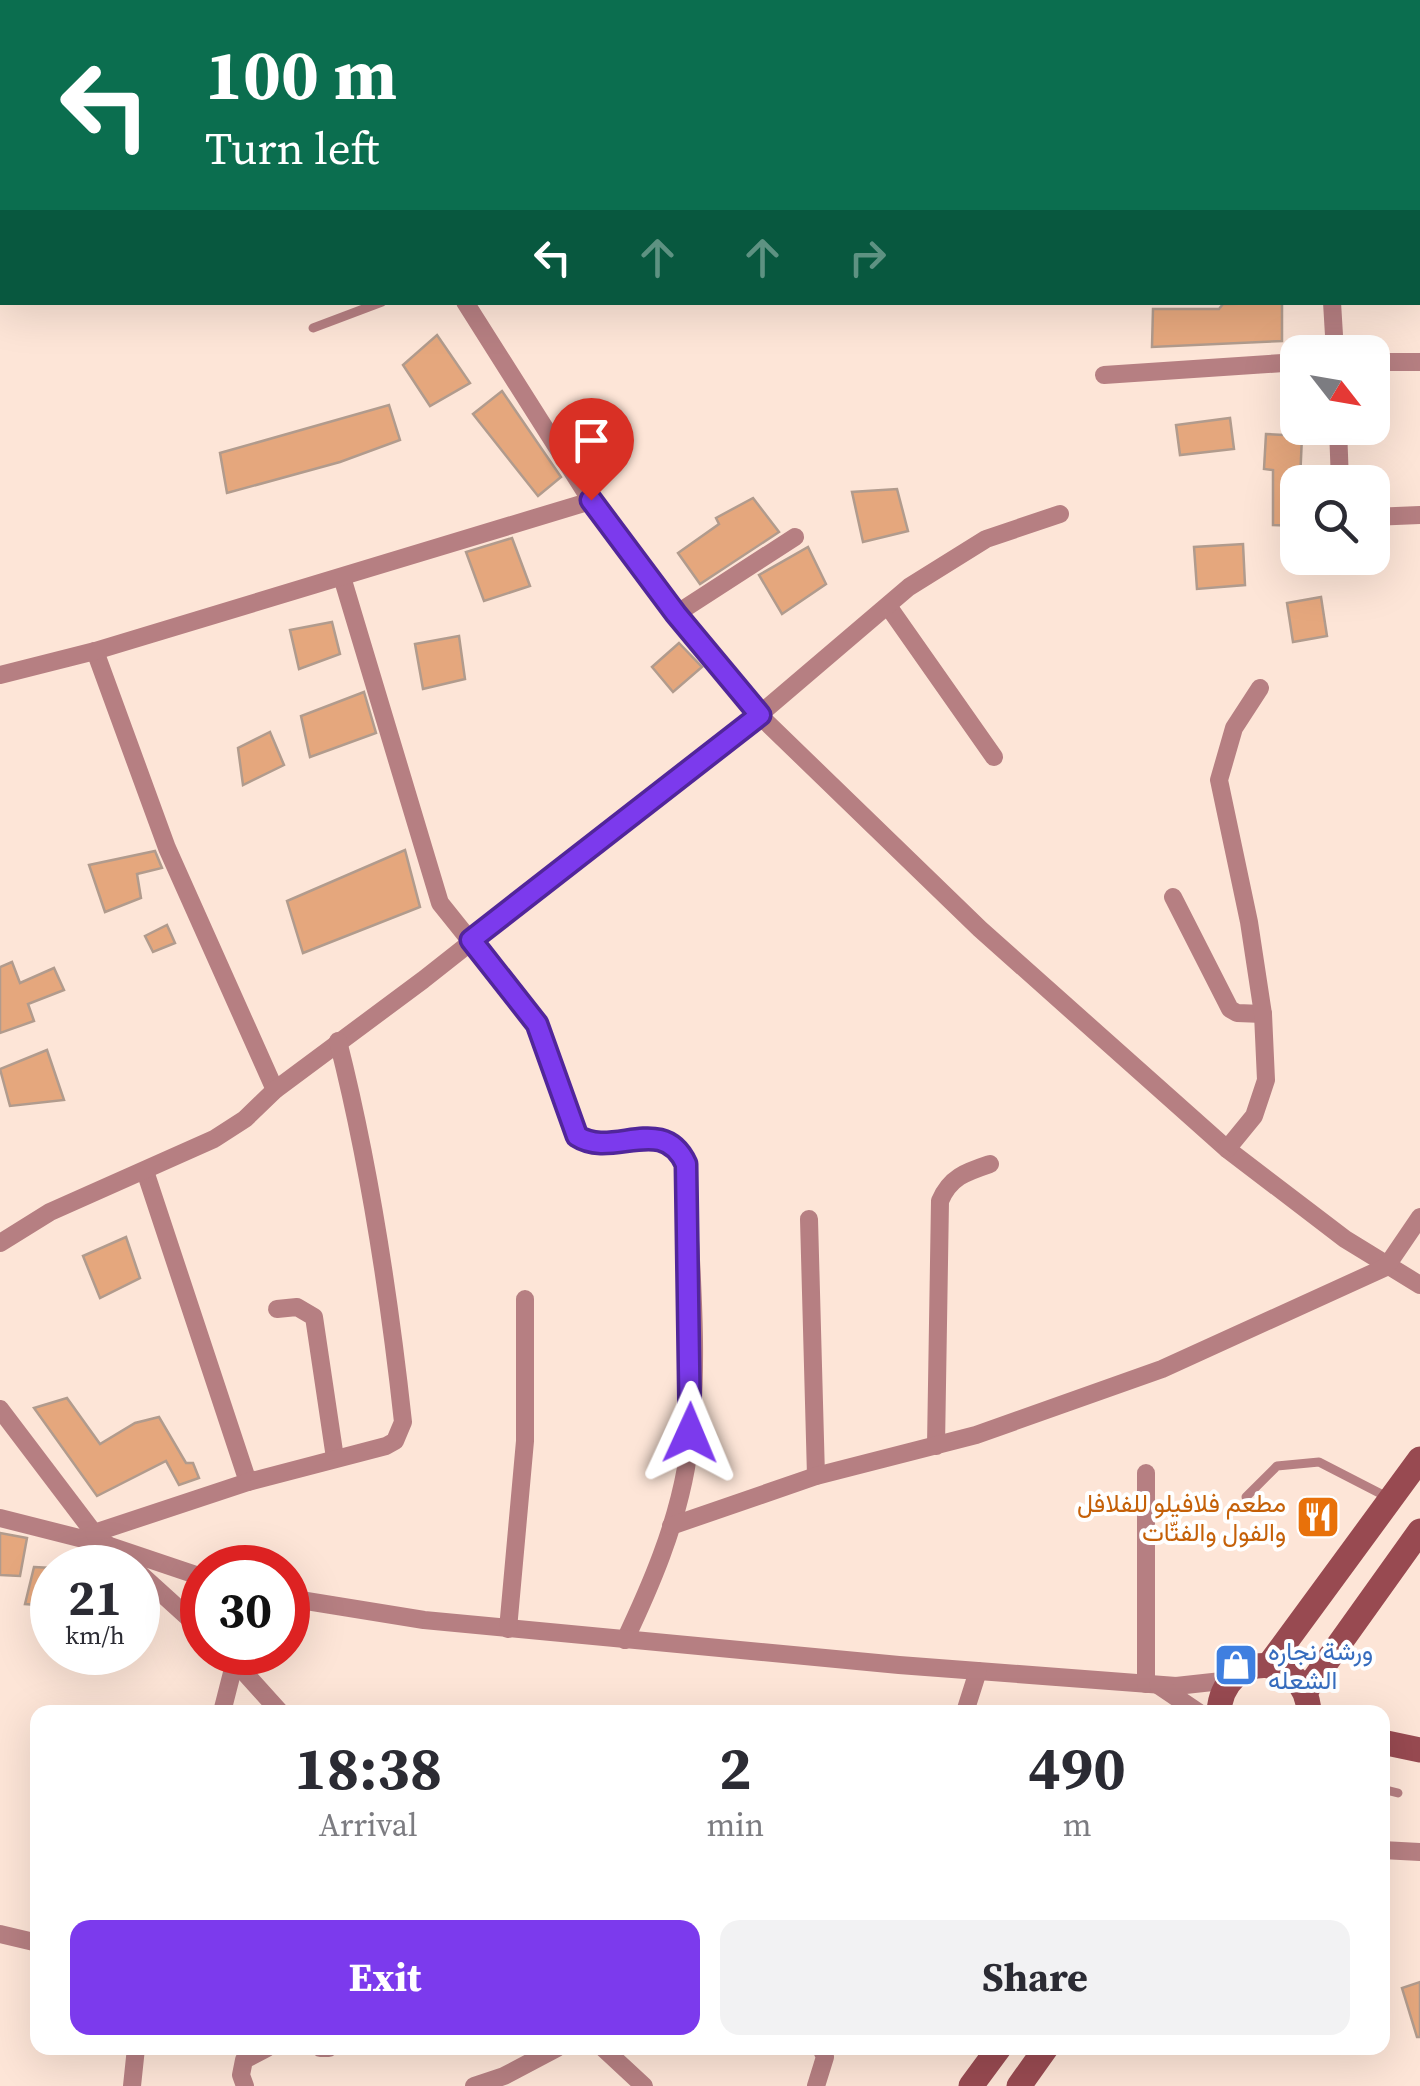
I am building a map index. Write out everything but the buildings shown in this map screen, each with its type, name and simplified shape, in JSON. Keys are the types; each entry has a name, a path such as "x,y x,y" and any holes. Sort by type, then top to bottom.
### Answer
{"main road":[{"path":"1268,1666 1420,1459"},
{"path":"1219,1705 1230,1680 1242,1671 1268,1666 1290,1674 1312,1705 1420,1531"},
{"path":"1390,1743 1420,1750"},
{"path":"971,2086 994,2055"},
{"path":"1019,2086 1041,2055"}],"street":[{"path":"467,305 591,500 676,614 760,715 980,929 1227,1149 1386,1267 1420,1285"},
{"path":"1332,305 1335,335"},
{"path":"1390,362 1420,362"},
{"path":"1104,375 1280,363"},
{"path":"0,675 96,650 591,500"},
{"path":"0,1243 50,1212 214,1139 245,1119 275,1090 760,715 909,588 986,538 1060,514"},
{"path":"1390,516 1420,515"},
{"path":"676,614 795,537"},
{"path":"342,577 440,903 537,1024 577,1136 595,1144 656,1137 681,1152 686,1164 690,1433 671,1526 654,1577 625,1640"},
{"path":"888,606 994,757"},
{"path":"96,650 167,848 275,1090"},
{"path":"1227,1149 1263,1098 1266,1065 1263,1014 1249,922 1218,780 1234,728 1260,688"},
{"path":"1173,897 1230,1009 1263,1014"},
{"path":"100,1539 248,1482 395,1441 403,1422 363,1142 338,1042"},
{"path":"936,1446 940,1201 946,1186 960,1174 990,1164"},
{"path":"145,1171 248,1482"},
{"path":"671,1526 816,1476 936,1446 1078,1401 1162,1369 1386,1267 1420,1217"},
{"path":"809,1219 816,1476"},
{"path":"508,1629 525,1441 524,1300"},
{"path":"277,1308 296,1307 314,1317 335,1458"},
{"path":"0,1409 107,1545"},
{"path":"1146,1473 1152,1684"},
{"path":"0,1518 100,1539 180,1568"},
{"path":"160,1592 180,1610"},
{"path":"310,1603 508,1629 978,1671 1152,1684 1230,1680"},
{"path":"967,1705 978,1671"},
{"path":"223,1705 227,1675"},
{"path":"246,1675 274,1705"},
{"path":"1152,1684 1184,1705"},
{"path":"1390,1850 1420,1852"},
{"path":"0,1934 30,1941"},
{"path":"132,2086 135,2055"},
{"path":"245,2086 240,2075 244,2060 254,2055"},
{"path":"474,2086 504,2076 544,2055"},
{"path":"611,2055 644,2086"},
{"path":"816,2086 824,2055"}],"lane":[{"path":"314,328 374,305"},
{"path":"1246,1497 1277,1466 1319,1462 1391,1499"},
{"path":"1390,1792 1398,1793"}],"place":[{"name":"مطعم فلافيلو للفلافل والفول والفتّات","path":"1318,1517"},
{"name":"ورشة نجاره الشعله","path":"1236,1665"}],"route":[{"path":"591,500 676,614 760,715 471,940 537,1024 577,1136 595,1144 656,1137 681,1152 686,1164 691,1295 690,1433"}]}
